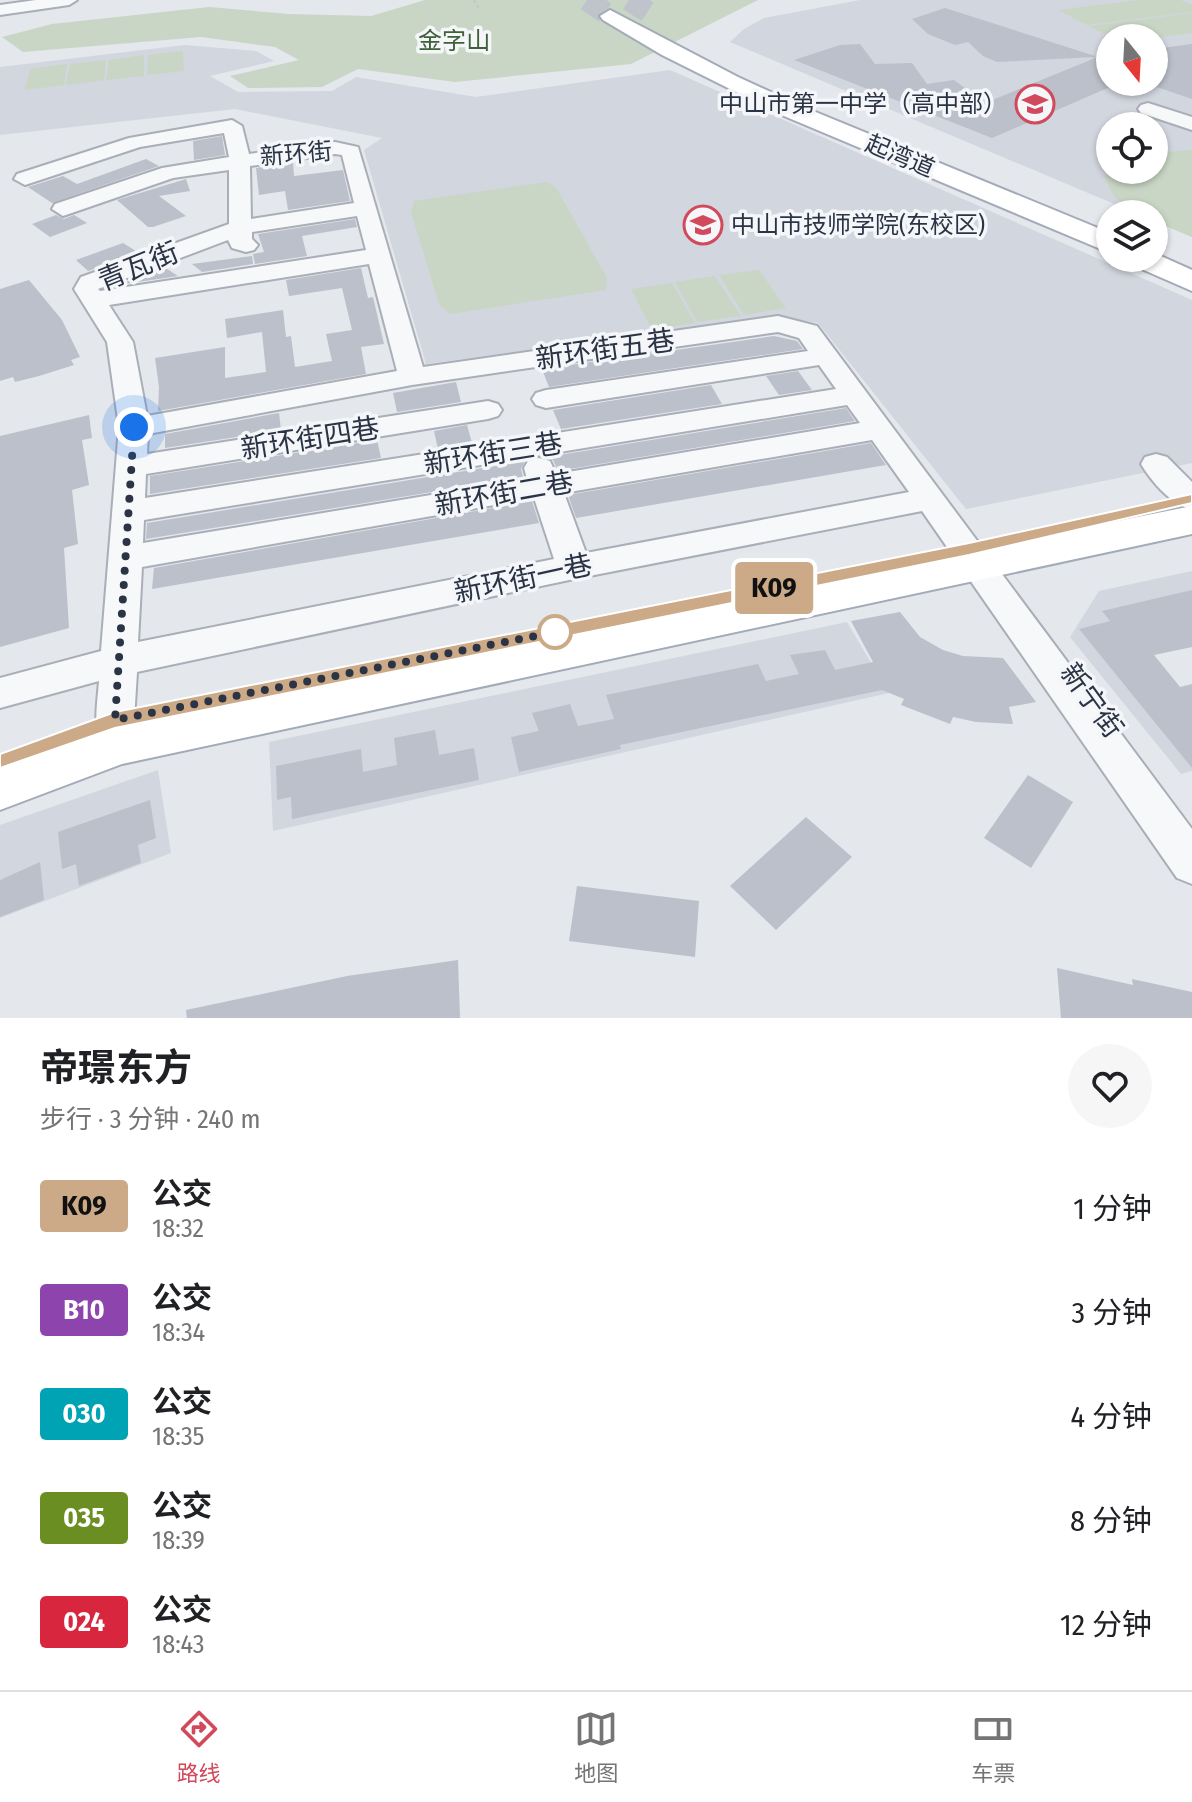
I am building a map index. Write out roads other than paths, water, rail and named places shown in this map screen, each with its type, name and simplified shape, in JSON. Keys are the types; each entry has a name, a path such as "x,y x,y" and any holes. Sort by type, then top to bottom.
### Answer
{"main road":[{"name":"起湾道","path":"648,12 688,38 896,135 1096,220"},
{"name":"起湾道","path":"610,16 658,47 841,131 1096,238"},
{"path":"658,47 688,38"},
{"path":"1168,251 1192,262"},
{"path":"1168,271 1192,282"},
{"path":"980,556 1192,499"},
{"path":"0,760 116,732 980,556 1192,520"},
{"path":"0,788 116,732"}],"street":[{"path":"0,10 69,0"},
{"path":"1148,109 1192,124"},
{"path":"25,179 94,154 189,131 232,126 238,151 240,228"},
{"name":"新环街","path":"62,198 169,172 238,151 335,148 351,151 412,377"},
{"name":"青瓦街","path":"116,732 134,427 120,342 86,289 90,282 240,228 369,217"},
{"path":"93,300 379,255"},
{"name":"新环街五巷","path":"134,427 412,377 778,324 808,332 928,499 980,556"},
{"path":"546,399 826,356"},
{"path":"531,447 554,424 534,359"},
{"path":"477,367 494,434 531,447"},
{"name":"新环街三巷","path":"130,511 855,395"},
{"name":"新环街四巷","path":"132,466 488,410"},
{"name":"新环街二巷","path":"128,557 880,429"},
{"path":"531,447 574,567"},
{"path":"1156,464 1192,499"},
{"name":"新环街一巷","path":"0,693 118,661 574,567 928,499"},
{"path":"980,556 1192,864"},
{"name":"新宁街","path":"980,556 1192,837"}],"tunnel":[{"path":"587,0 610,16"},
{"path":"629,0 648,12"}],"place":[{"name":"中山市第一中学（高中部）","path":"1035,104"},
{"name":"中山市技师学院(东校区)","path":"703,225"}],"park label":[{"name":"金字山","path":"454,41"}]}
